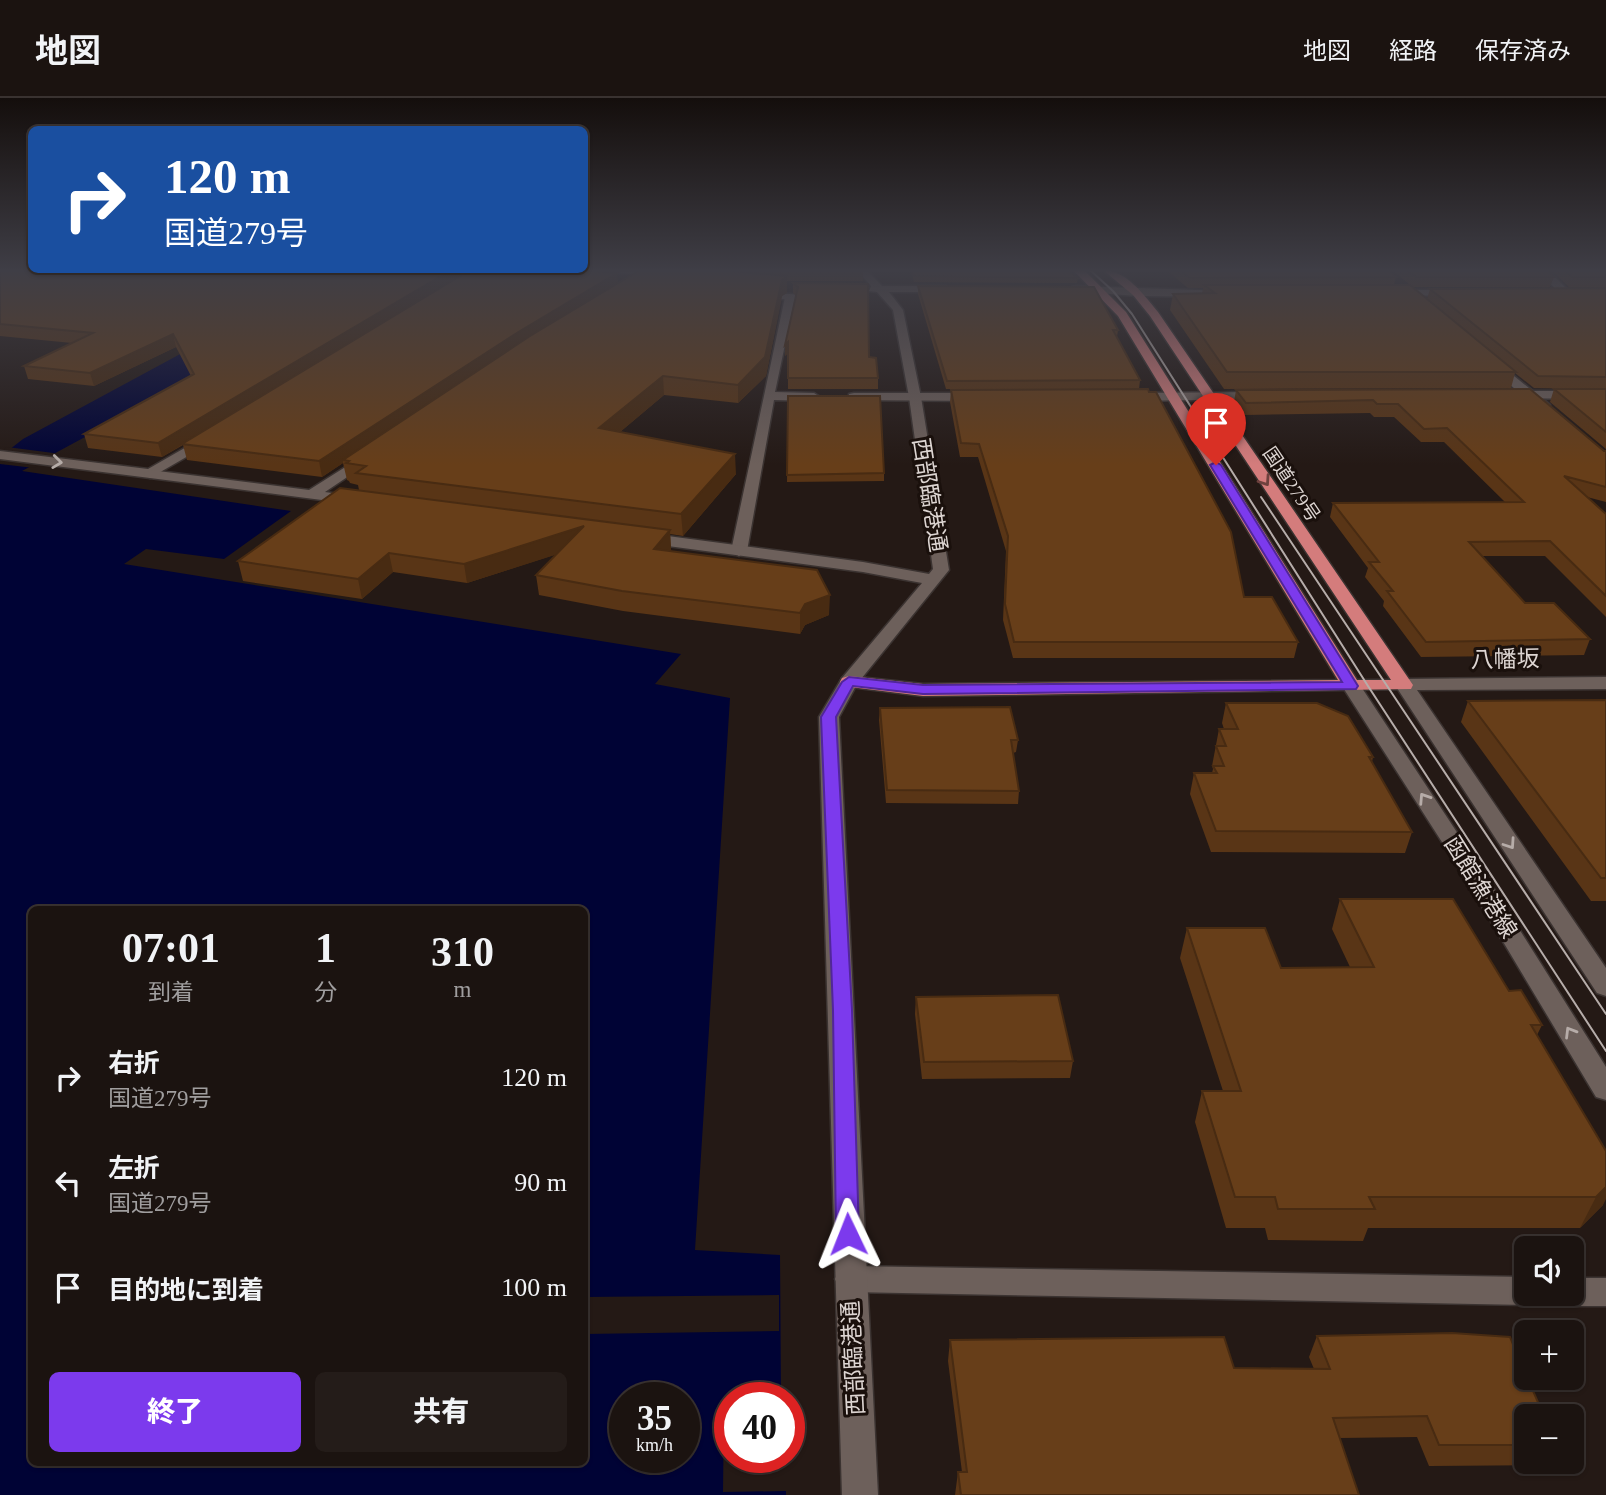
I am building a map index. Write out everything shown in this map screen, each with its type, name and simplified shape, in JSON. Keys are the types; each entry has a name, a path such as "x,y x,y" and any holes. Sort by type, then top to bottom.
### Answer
{"highway":[{"path":"1135,335 1351,686"},
{"name":"国道279号","path":"1168,335 1404,685"},
{"path":"849,682 923,690 1404,685"}],"street":[{"path":"739,551 782,335"},
{"name":"西部臨港通","path":"860,1495 849,1279 842,1010 829,717 849,682 941,569 903,335"},
{"path":"1478,351 1553,415"},
{"path":"1503,395 1606,395"},
{"path":"768,396 995,397"},
{"path":"1117,397 1282,396"},
{"path":"150,474 216,433"},
{"path":"311,495 382,448"},
{"path":"0,456 365,502"},
{"path":"632,537 863,567 934,580"},
{"name":"八幡坂","path":"1404,685 1606,682"},
{"name":"函館漁港線","path":"1404,685 1606,987"},
{"name":"函館漁港線","path":"1351,686 1476,878 1606,1090"},
{"path":"849,1279 1514,1291"},
{"path":"1584,1292 1606,1293"}],"shaded area":[{"path":"215,335 272,336 22,471 291,511 224,559 146,549 124,564 681,654 655,684 730,698 695,1250 780,1255 781,1382 714,1382 714,1473 723,1473 723,1492 786,1491 786,1495 0,1495 0,457 23,439"}],"pier":[{"path":"7,447 61,454 34,468 0,464 0,452"},
{"path":"779,1295 779,1331 588,1334 588,1297"}],"building":[{"path":"88,335 170,335 90,373 24,366"},
{"path":"174,335 341,335 158,443 84,434 194,374"},
{"path":"362,335 514,335 319,461 182,444"},
{"path":"770,335 765,357 738,385 663,376 599,428 735,454 681,514 356,473 366,466 346,463 349,461 343,460 530,336"},
{"path":"787,335 869,335 869,357 876,358 878,378 788,378 788,342 785,345"},
{"path":"933,335 1116,335 1140,380 947,381"},
{"path":"1202,335 1471,335 1516,372 1227,372"},
{"path":"1487,335 1606,335 1606,377 1538,376"},
{"path":"1148,389 1149,392 1156,392 1231,532 1244,597 1272,597 1298,642 1014,642 1005,604 1008,536 979,444 961,443 951,390"},
{"path":"1530,389 1606,451 1606,487 1564,476 1606,514 1606,596 1550,541 1469,542 1525,603 1554,603 1590,639 1426,642 1387,591 1393,591 1369,562 1379,562 1333,503 1524,502 1447,428 1424,429 1398,404 1377,404 1373,400 1246,403 1236,390"},
{"path":"1554,389 1606,389 1606,432"},
{"path":"788,396 880,396 884,473 787,475"},
{"path":"340,488 670,530 654,549 817,570 830,595 805,604 800,613 622,591 536,575 584,526 464,564 389,553 358,579 238,561"},
{"path":"1606,700 1606,878 1601,878 1468,701"},
{"path":"1226,703 1317,703 1348,716 1412,832 1216,831 1194,773 1217,773 1213,766 1224,766 1216,746 1226,746 1219,729 1238,729"},
{"path":"1010,707 1018,740 1011,740 1019,791 887,790 880,708"},
{"path":"1340,899 1453,899 1509,991 1521,990 1542,1025 1531,1025 1606,1151 1606,1187 1596,1197 1369,1197 1375,1209 1278,1209 1275,1197 1235,1197 1202,1091 1241,1091 1187,928 1265,928 1281,968 1374,967"},
{"path":"1058,995 1073,1061 924,1062 916,997"},
{"path":"1452,1333 1510,1337 1514,1347 1514,1390 1533,1390 1539,1404 1514,1404 1514,1445 1439,1445 1427,1416 1333,1418 1359,1495 961,1495 958,1472 967,1472 950,1340 1224,1337 1234,1368 1330,1369 1317,1336"}],"tram line":[{"path":"1145,335 1368,686 1606,1051"},
{"path":"1261,497 1606,1014"}],"route":[{"path":"848,1234 842,1010 829,717 849,682 923,690 1351,686 1216,465"}]}
